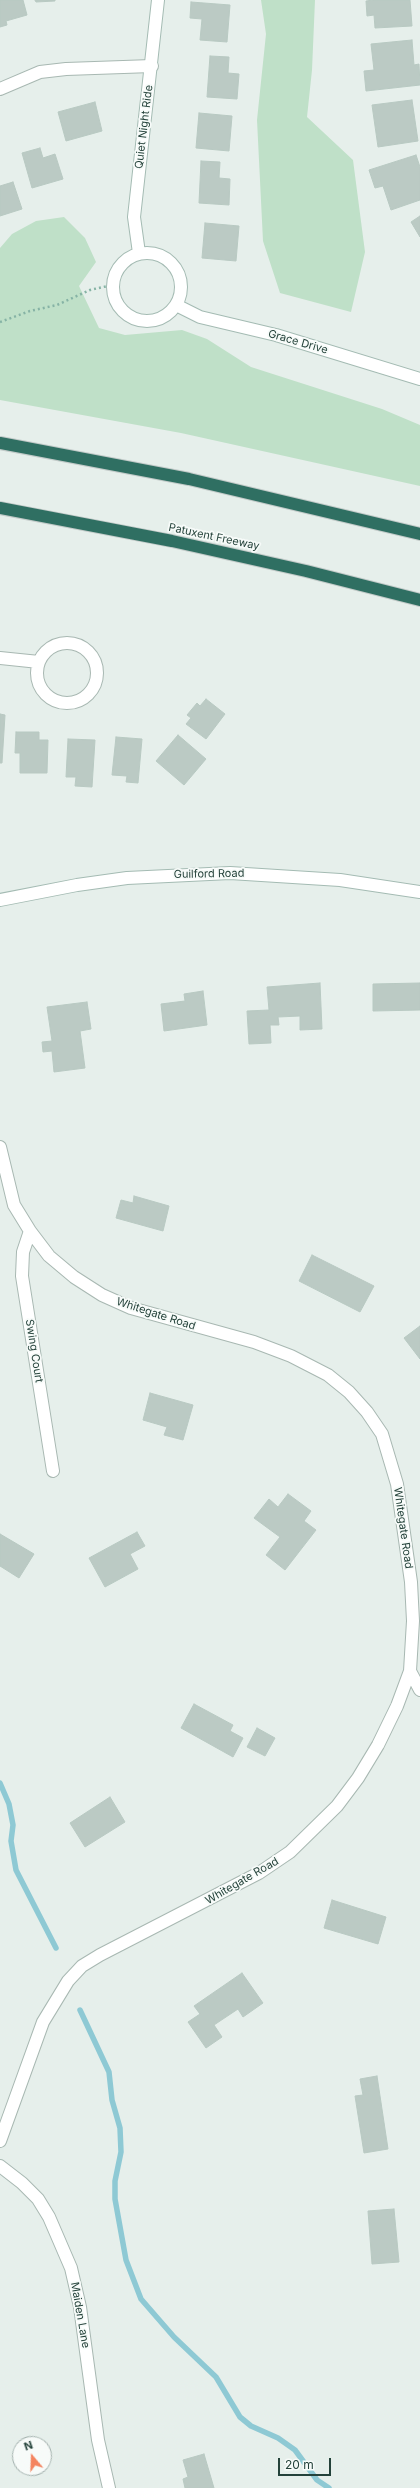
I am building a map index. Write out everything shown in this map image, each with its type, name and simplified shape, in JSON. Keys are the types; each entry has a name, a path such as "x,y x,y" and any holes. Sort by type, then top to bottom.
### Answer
{"highway":[{"path":"0,443 189,479 420,534"},
{"name":"Patuxent Freeway","path":"0,508 172,541 306,571 420,600"}],"street":[{"name":"Quiet Night Ride","path":"139,253 134,217 152,66 158,0"},
{"path":"0,89 40,72 66,69 152,66"},
{"path":"139,253 158,254 167,258 177,269 181,287 176,305 170,313 158,319 147,321 135,319 117,306 112,285 117,269 124,260 139,253"},
{"name":"Grace Drive","path":"176,305 200,317 276,334 420,379"},
{"path":"70,643 88,651 96,665 96,677 92,689 83,698 74,702 61,702 49,697 42,689 37,676 39,662 45,652 58,644 70,643"},
{"path":"0,658 39,662"},
{"name":"Guilford Road","path":"0,900 77,885 127,878 230,873 332,880 420,892"},
{"name":"Whitegate Road","path":"0,1147 14,1205 30,1231 49,1256 74,1277 102,1295 131,1308 254,1342 291,1356 328,1375 349,1392 368,1412 382,1434 390,1458 402,1513 413,1621 410,1671 397,1706 378,1745 358,1778 316,1830 290,1852 259,1873 100,1955 82,1966 68,1981 43,2022 0,2141"},
{"name":"Swing Court","path":"30,1231 23,1252 22,1276 53,1471"},
{"path":"410,1671 420,1690"},
{"name":"Maiden Lane","path":"0,2166 22,2183 38,2199 49,2217 71,2268 80,2307 98,2440 109,2488"}],"path":[{"path":"0,322 30,311 57,305 90,290 112,285"}],"green space":[{"path":"261,0 315,0 312,70 307,117 353,160 365,252 351,312 280,293 263,241 257,120 266,34"},
{"path":"64,217 85,238 96,262 79,286 99,328 125,335 182,330 207,339 251,367 382,409 420,425 420,486 181,433 0,400 0,248 12,234 36,221"}],"building":[{"path":"0,0 23,0 27,15 6,21 7,25 0,27"},
{"path":"35,0 55,0 55,1 36,2"},
{"path":"410,0 412,26 375,28 374,15 367,16 366,1"},
{"path":"191,2 230,5 227,42 200,40 202,19 190,18"},
{"path":"412,40 414,65 419,64 420,85 366,91 364,71 374,70 371,44"},
{"path":"210,56 229,57 228,73 239,74 237,99 207,97"},
{"path":"412,100 418,141 378,147 372,105"},
{"path":"95,102 102,131 66,141 58,112"},
{"path":"199,113 232,116 229,151 196,148"},
{"path":"40,148 43,158 55,154 63,179 32,188 22,153"},
{"path":"416,155 420,167 420,200 391,210 383,186 375,188 369,170"},
{"path":"201,161 220,162 219,178 230,179 229,205 199,203"},
{"path":"13,182 22,209 0,216 0,186"},
{"path":"420,216 420,237 411,222"},
{"path":"205,223 239,226 236,261 202,258"},
{"path":"206,699 225,714 206,739 186,724 191,718 187,715 197,703 200,706"},
{"path":"0,714 5,715 2,763 0,763"},
{"path":"16,732 39,732 39,740 48,740 47,773 20,773 20,753 15,753"},
{"path":"178,735 206,759 184,785 156,761"},
{"path":"116,737 142,739 138,783 126,782 127,776 112,775"},
{"path":"68,739 95,740 92,787 75,786 76,777 66,777"},
{"path":"320,983 322,1029 300,1030 300,1016 278,1017 279,1025 270,1025 271,1043 249,1044 247,1011 269,1010 267,987"},
{"path":"420,983 420,1010 373,1011 373,984"},
{"path":"203,991 207,1025 164,1031 161,1004 185,1001 184,994"},
{"path":"87,1002 91,1029 80,1031 85,1068 54,1072 52,1051 43,1052 42,1042 52,1041 47,1007"},
{"path":"134,1196 169,1206 163,1231 116,1218 121,1200 133,1203"},
{"path":"312,1255 374,1286 360,1312 299,1281"},
{"path":"420,1326 420,1359 404,1338"},
{"path":"150,1393 193,1405 183,1440 164,1435 167,1427 143,1420"},
{"path":"288,1494 311,1511 304,1521 316,1530 285,1570 266,1555 280,1537 254,1518 269,1499 278,1507"},
{"path":"137,1532 145,1546 130,1554 138,1569 105,1587 89,1558"},
{"path":"0,1534 34,1554 19,1578 0,1566"},
{"path":"194,1704 233,1725 230,1731 243,1738 233,1757 181,1728"},
{"path":"257,1728 275,1738 265,1756 247,1747"},
{"path":"110,1797 125,1822 85,1847 70,1823"},
{"path":"332,1900 386,1917 378,1944 324,1928"},
{"path":"242,1973 263,2003 243,2017 238,2009 214,2025 222,2037 206,2048 188,2022 200,2014 194,2006"},
{"path":"377,2076 388,2149 364,2153 355,2096 363,2095 360,2079"},
{"path":"394,2209 399,2262 372,2264 368,2211"},
{"path":"204,2454 214,2488 185,2488 183,2479 188,2477 183,2460"}],"waterway":[{"path":"0,1783 9,1804 13,1825 11,1841 16,1870 56,1948"},
{"path":"80,2010 109,2072 112,2100 120,2128 121,2152 115,2181 115,2199 126,2260 141,2299 174,2337 216,2377 240,2417 251,2426 278,2438 295,2450 317,2480 329,2488"}]}
